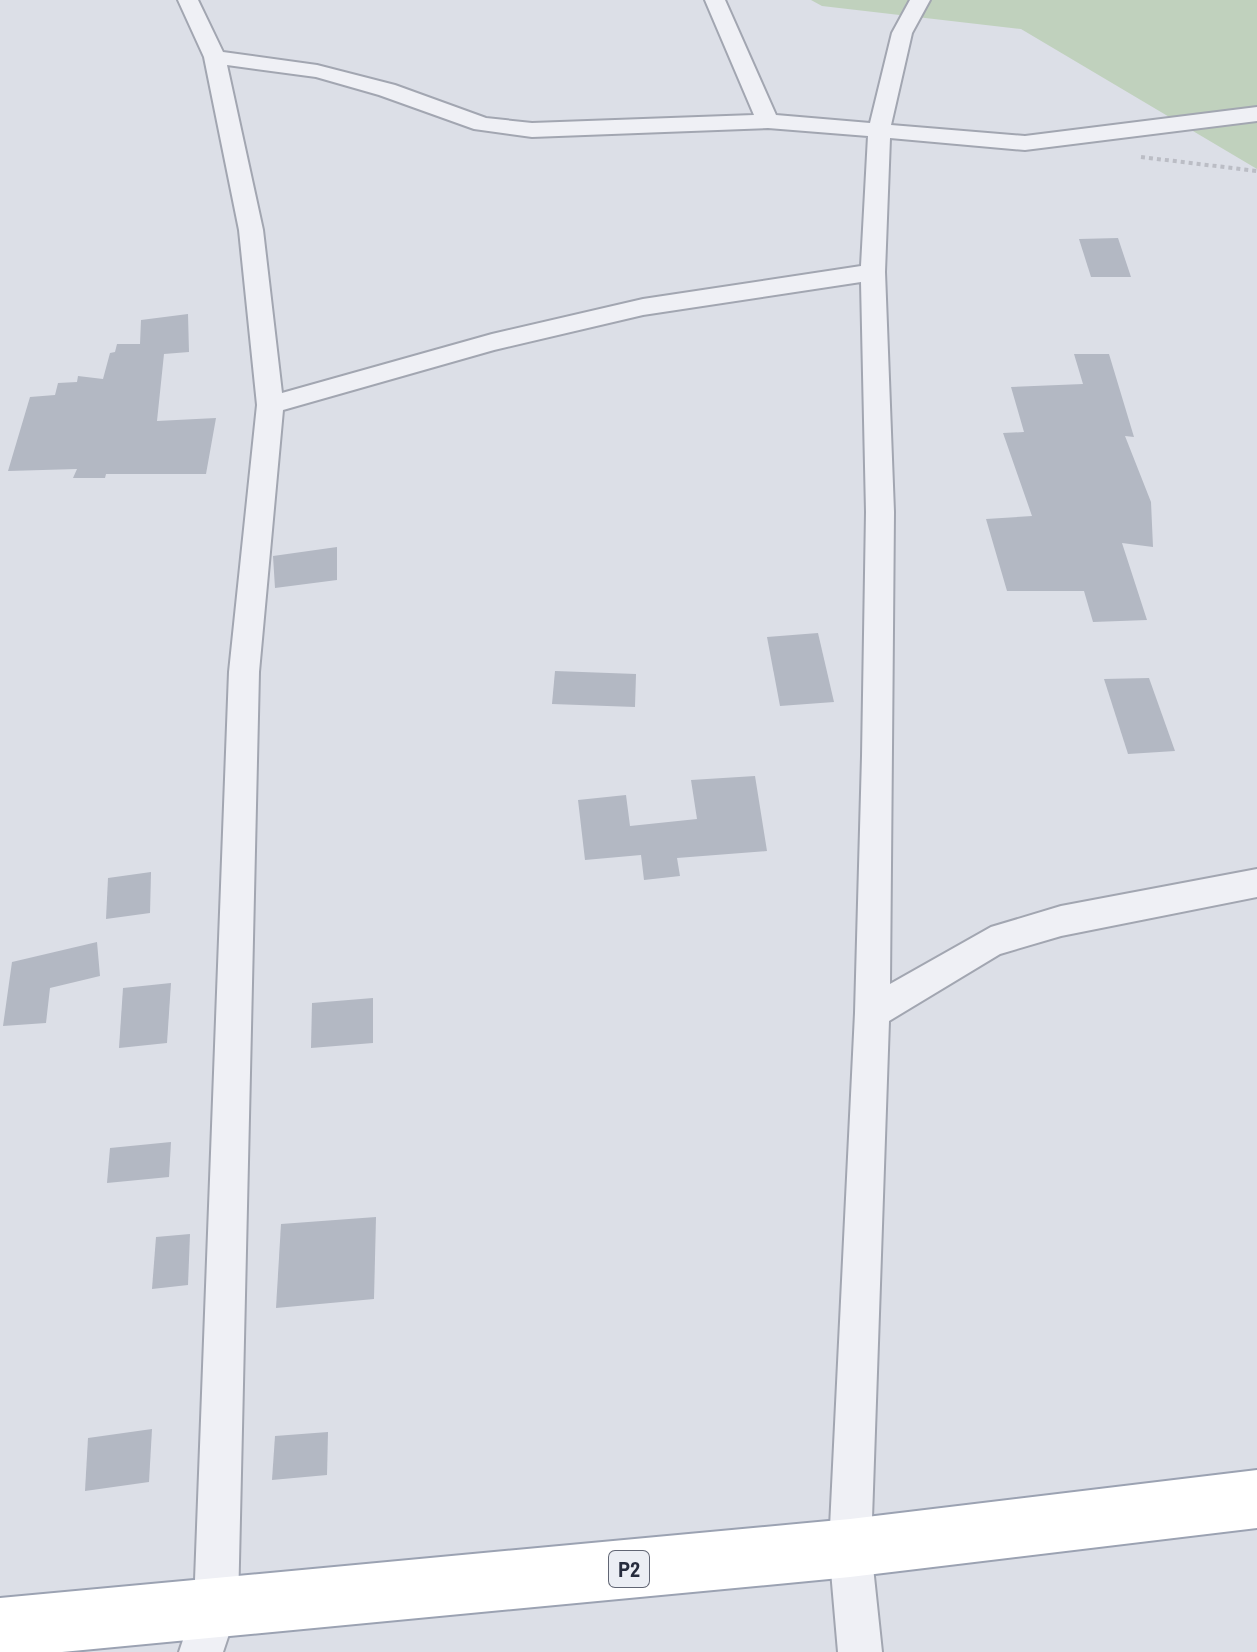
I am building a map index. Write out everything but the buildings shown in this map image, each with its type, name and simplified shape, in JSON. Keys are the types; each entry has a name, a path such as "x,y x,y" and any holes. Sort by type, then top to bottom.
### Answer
{"main road":[{"name":"P2","path":"0,1628 209,1630 1257,1499"}],"street":[{"path":"188,0 215,57 251,230 270,405 244,672 209,1630"},
{"path":"715,0 768,121"},
{"path":"860,1652 850,1548 872,1013 880,512 873,272 879,131 902,33 920,0"},
{"path":"215,57 317,71 387,90 482,124 532,130 768,121 1025,143 1257,114"},
{"path":"270,405 492,342 643,307 873,272"},
{"path":"872,1013 991,942 1061,921 1257,883"}],"green space":[{"path":"811,0 1257,0 1257,169 1021,29 822,6"}]}
